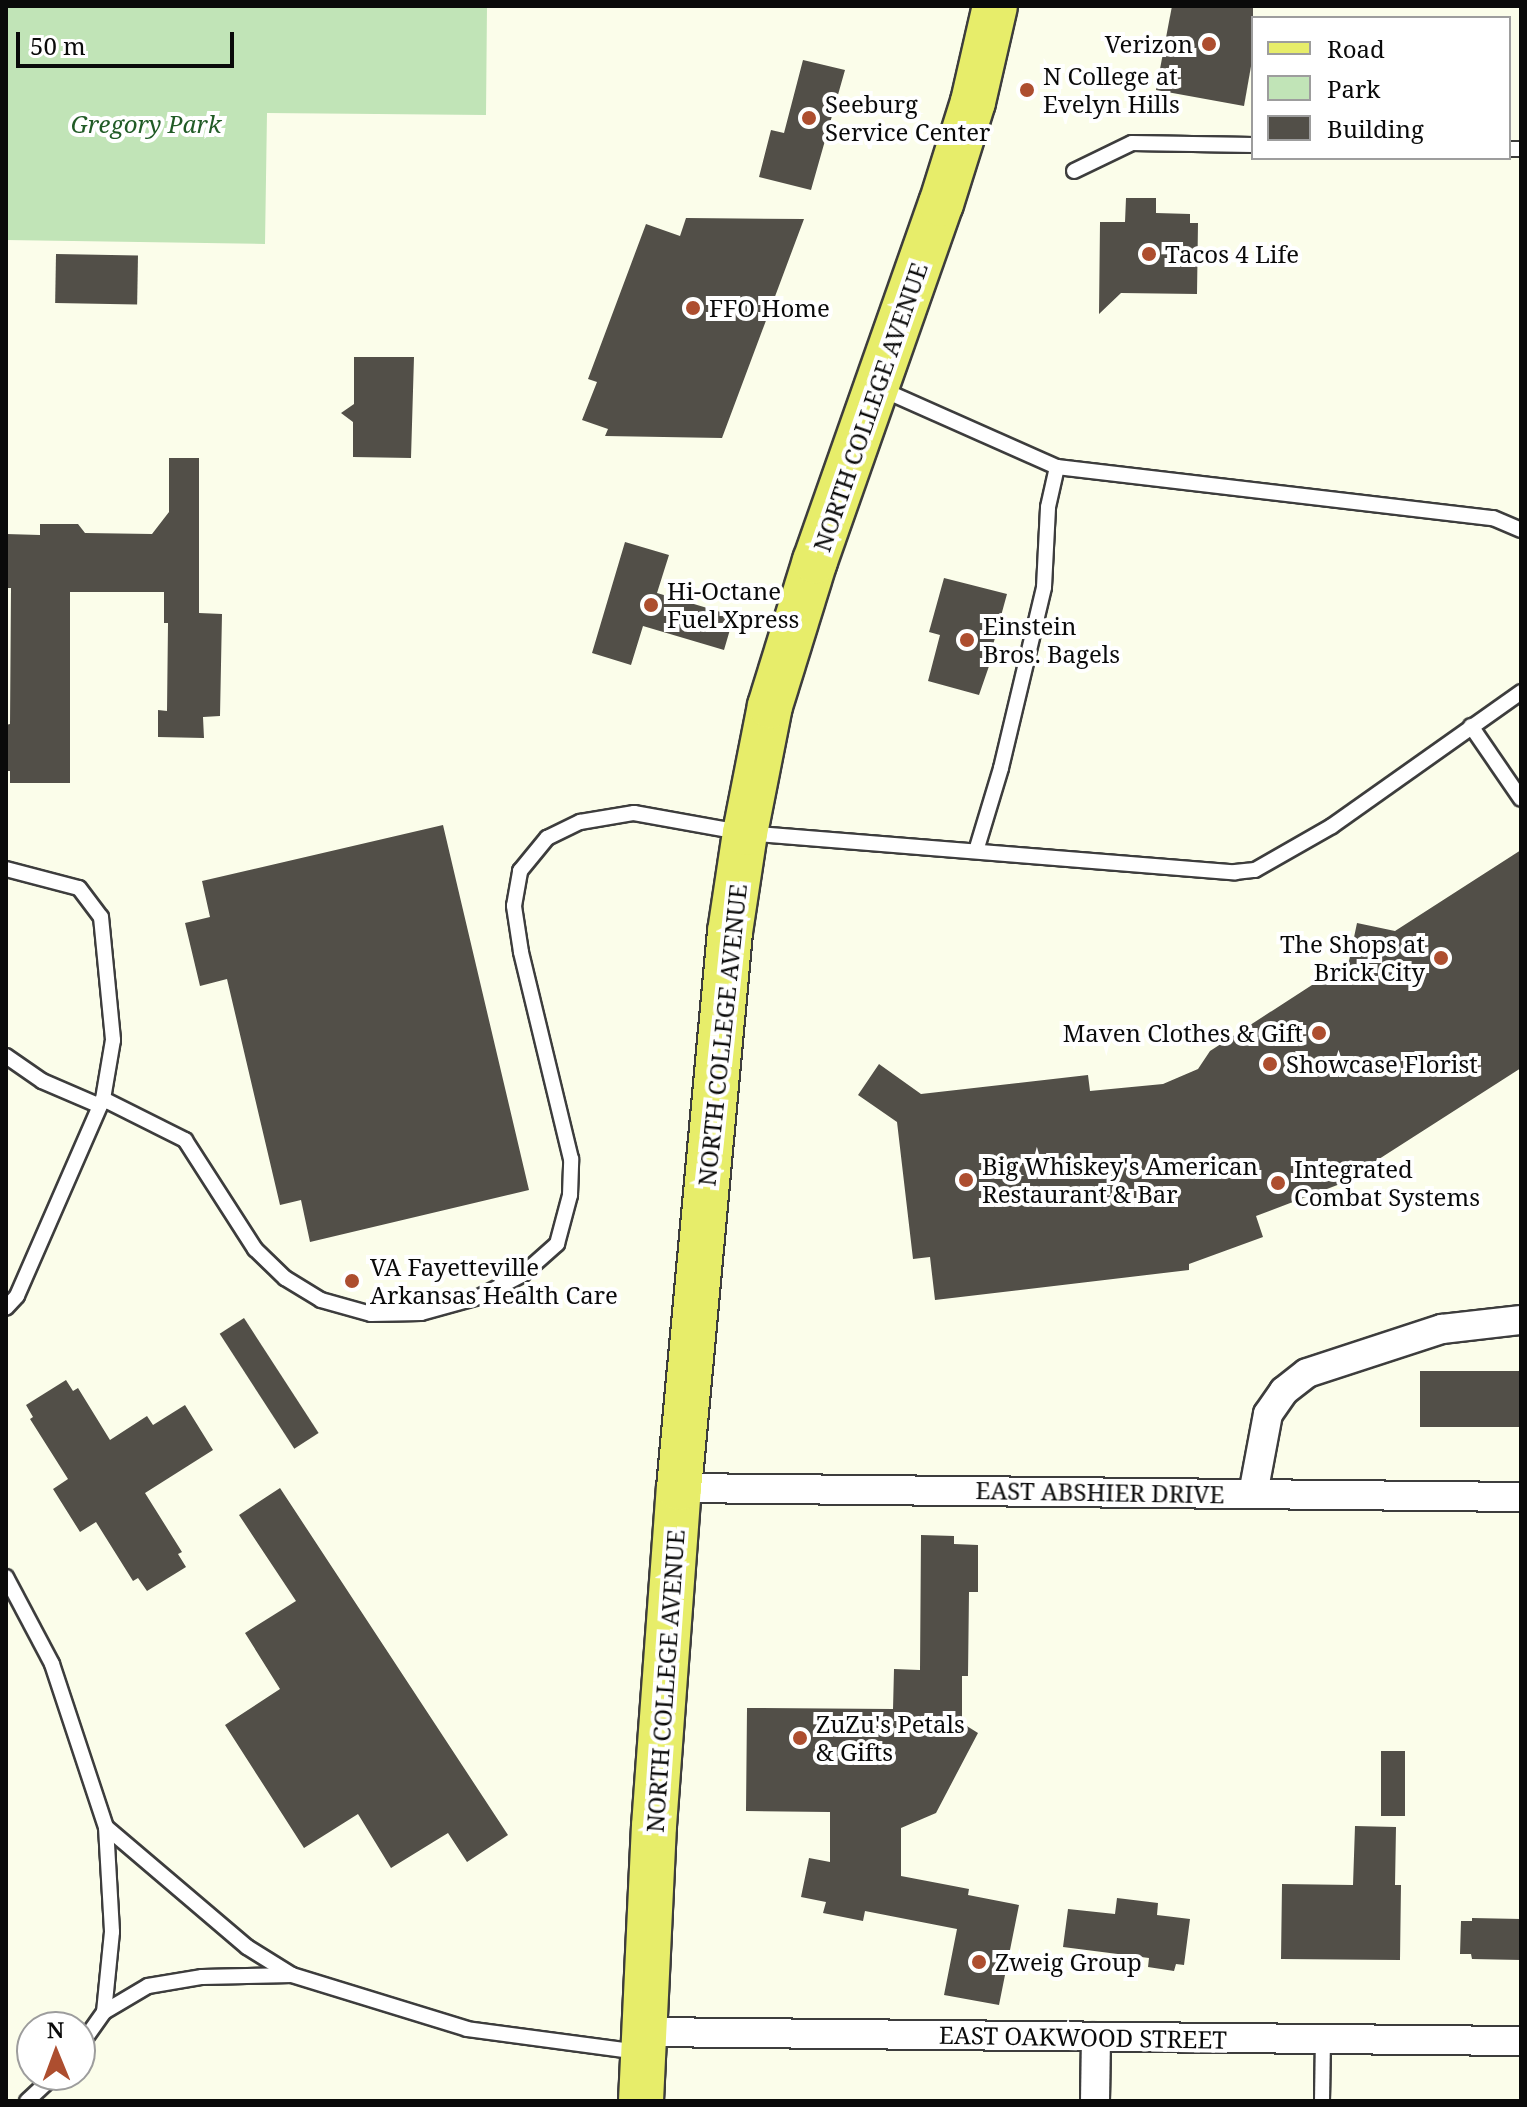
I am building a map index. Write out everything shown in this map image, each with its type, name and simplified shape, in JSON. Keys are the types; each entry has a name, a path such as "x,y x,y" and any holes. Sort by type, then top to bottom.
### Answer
{"main road":[{"name":"NORTH COLLEGE AVENUE","path":"641,2101 654,1826 679,1488 730,932 745,833 770,706 815,561 970,112 995,6"}],"street":[{"path":"1253,1494 1268,1414 1284,1391 1307,1373 1442,1329 1521,1320"},
{"name":"EAST ABSHIER DRIVE","path":"679,1488 1521,1497"},
{"path":"1095,2101 1096,2037"},
{"name":"EAST OAKWOOD STREET","path":"644,2042 1096,2037 1521,2041"}],"lane":[{"path":"1074,171 1132,143 1251,145"},
{"path":"877,387 1057,467 1493,518 1521,530"},
{"path":"976,851 1001,768 1044,587 1048,507 1057,467"},
{"path":"6,1056 42,1081 101,1102 185,1140 255,1249 285,1278 321,1300 371,1314 421,1313 479,1297 522,1275 557,1244 570,1195 571,1159 514,906 520,871 547,838 580,822 634,813 745,833 1235,872 1255,870 1332,826 1521,692"},
{"path":"1471,726 1521,799"},
{"path":"6,869 79,888 101,917 113,1040 101,1102 6,1308"},
{"path":"6,1577 52,1664 106,1827 112,1932 104,2012"},
{"path":"106,1827 247,1947 292,1975 467,2029 644,2042"},
{"path":"96,2023 104,2012 148,1986 202,1977 292,1975"},
{"path":"1322,2101 1323,2039"}],"green space":[{"name":"Gregory Park","path":"6,6 487,6 486,115 267,113 265,244 6,240"}],"building":[{"path":"1172,6 1253,6 1251,66 1244,106 1156,90"},
{"name":"Seeburg Service Center","path":"803,60 845,70 811,190 759,177 771,130 784,133"},
{"name":"Tacos 4 Life","path":"1126,198 1156,198 1156,213 1190,214 1190,223 1198,223 1197,294 1121,293 1099,314 1100,222 1125,222"},
{"name":"FFO Home","path":"686,218 804,219 722,438 605,436 608,429 582,420 597,382 588,379 646,224 680,236"},
{"path":"56,254 138,255 137,304 55,303"},
{"path":"354,357 414,357 411,458 353,457 353,422 341,413 354,404"},
{"path":"169,458 199,458 199,613 222,614 220,716 203,717 204,738 158,737 158,710 167,711 168,623 164,623 164,592 70,592 70,783 10,783 10,771 6,771 6,725 10,724 11,588 6,588 6,534 40,535 40,524 78,524 85,533 152,534 169,512"},
{"name":"Hi-Octane Fuel Xpress","path":"625,542 669,555 657,593 734,616 724,650 643,626 631,665 592,653"},
{"name":"Einstein Bros. Bagels","path":"944,578 1007,594 993,645 996,646 979,695 928,681 940,635 929,632"},
{"path":"443,825 529,1190 310,1242 301,1200 280,1205 227,979 200,986 185,923 210,917 202,881"},
{"path":"1521,850 1521,1068 1340,1184 1256,1216 1263,1237 1189,1264 1189,1270 935,1300 930,1257 913,1259 897,1122 858,1095 879,1064 921,1094 1088,1075 1090,1091 1163,1084 1198,1069 1210,1051 1349,961 1357,923 1395,931"},
{"path":"244,1318 319,1433 294,1449 220,1334"},
{"path":"1420,1371 1521,1371 1521,1427 1420,1427"},
{"path":"66,1380 73,1391 78,1388 110,1440 147,1416 153,1425 185,1405 213,1450 145,1493 182,1552 178,1554 186,1567 147,1591 138,1578 133,1581 96,1522 80,1532 53,1489 68,1479 30,1419 33,1417 26,1405"},
{"path":"280,1488 508,1835 467,1862 448,1833 391,1868 358,1814 304,1848 225,1725 280,1689 245,1633 296,1601 239,1515"},
{"path":"921,1535 954,1536 954,1544 978,1545 978,1592 969,1592 968,1676 962,1676 962,1723 978,1733 936,1813 901,1828 901,1876 969,1889 968,1895 1019,1905 999,2005 944,1995 957,1929 865,1911 863,1921 823,1913 826,1902 801,1897 809,1858 830,1862 830,1812 746,1811 747,1708 893,1709 894,1669 920,1670"},
{"path":"1381,1751 1405,1751 1405,1816 1381,1816"},
{"path":"1355,1826 1396,1827 1395,1885 1401,1885 1400,1960 1281,1959 1282,1884 1353,1885"},
{"path":"1117,1898 1158,1903 1157,1915 1190,1919 1184,1965 1176,1964 1174,1971 1148,1967 1149,1958 1063,1947 1068,1909 1115,1914"},
{"path":"1472,1918 1521,1919 1521,1960 1472,1959 1471,1954 1460,1954 1461,1921 1472,1921"}],"place":[{"name":"Verizon","path":"1209,44"},
{"name":"N College at Evelyn Hills","path":"1027,90"},
{"name":"Seeburg Service Center","path":"809,118"},
{"name":"Tacos 4 Life","path":"1149,254"},
{"name":"FFO Home","path":"693,308"},
{"name":"Hi-Octane Fuel Xpress","path":"651,605"},
{"name":"Einstein Bros. Bagels","path":"967,640"},
{"name":"The Shops at Brick City","path":"1441,958"},
{"name":"Maven Clothes & Gift","path":"1319,1033"},
{"name":"Showcase Florist","path":"1270,1064"},
{"name":"Big Whiskey's American Restaurant & Bar","path":"966,1180"},
{"name":"Integrated Combat Systems","path":"1278,1183"},
{"name":"VA Fayetteville Arkansas Health Care","path":"352,1281"},
{"name":"ZuZu's Petals & Gifts","path":"800,1738"},
{"name":"Zweig Group","path":"979,1962"}]}
